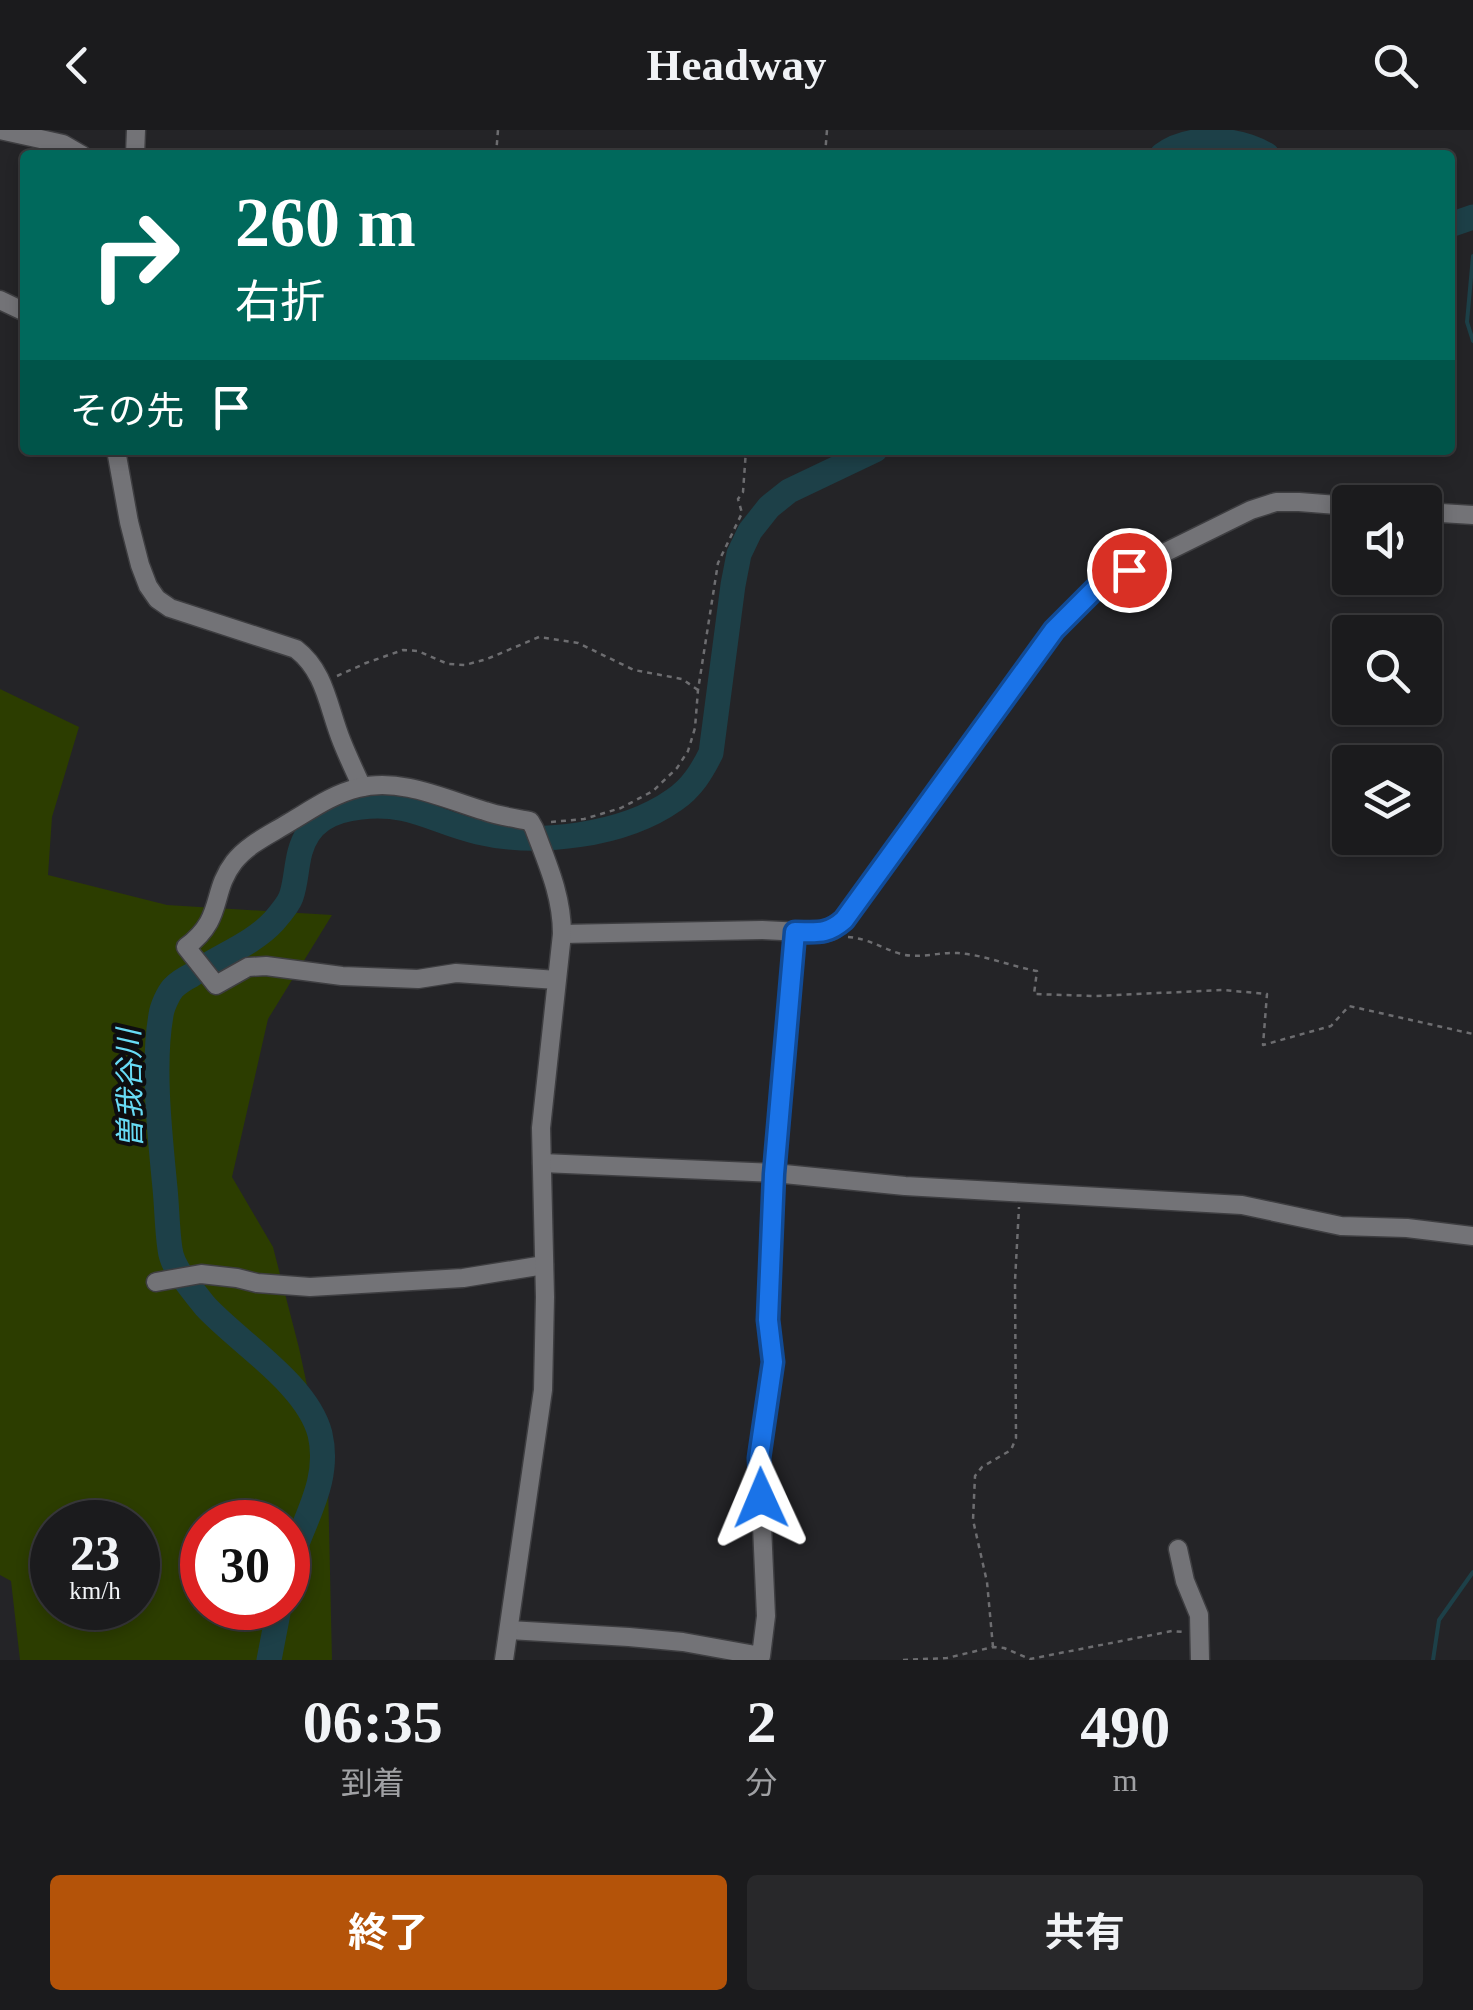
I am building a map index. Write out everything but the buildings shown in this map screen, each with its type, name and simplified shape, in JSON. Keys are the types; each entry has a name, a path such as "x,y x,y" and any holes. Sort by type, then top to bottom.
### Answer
{"street":[{"path":"0,130 63,144 73,150"},
{"path":"117,455 128,522 148,586 157,599 170,608 296,649 310,660 362,787"},
{"path":"562,934 833,930 1054,630 1099,585 1251,510 1276,502 1332,505"},
{"path":"1442,513 1473,515"},
{"path":"504,1660 543,1390 541,1128 562,934 559,900 532,824 410,788 362,787 333,796 244,852 224,880 206,930 186,947 216,985 248,967 266,966 418,980 456,974 556,980"},
{"path":"509,1630 648,1638 762,1656 766,1616 759,1458 773,1362 768,1320 774,1174 795,932"},
{"path":"542,1162 1242,1205 1341,1226 1473,1236"},
{"path":"156,1282 201,1274 257,1284 310,1287 462,1278 544,1266"},
{"path":"1178,1548 1184,1581 1199,1615 1200,1660"}],"path":[{"path":"532,824 584,819 621,808 653,792 688,751 695,728 718,564 742,513 738,499 743,492 746,455"},
{"path":"322,684 403,650 418,651 448,664 465,665 539,636 578,642 634,670 682,679 698,690"},
{"path":"833,930 906,955 954,953 1036,971 1034,994 1094,996 1224,990 1268,994 1263,1046 1331,1026 1348,1006 1473,1034"},
{"path":"993,1647 986,1582 973,1520 976,1476 1011,1450 1016,1438 1015,1281 1020,1191"},
{"path":"902,1660 947,1658 993,1647 1030,1660 1172,1631 1198,1634"}],"green space":[{"path":"0,689 79,727 52,817 48,875 167,905 332,915 268,1019 232,1177 273,1247 328,1483 332,1660 20,1660 11,1581 0,1575"}],"waterway":[{"name":"曽我谷川","path":"1171,150 1200,141 1229,142 1257,150"},
{"name":"曽我谷川","path":"1455,223 1473,217"},
{"path":"1473,256 1467,322 1473,341"},
{"name":"曽我谷川","path":"310,1512 323,1453 313,1416 287,1381 205,1306 180,1273 171,1252 157,1078 158,1035 167,997 180,982 245,944 274,921 291,897 309,833 322,819 340,811 394,807 478,832 552,838 630,822 680,795 696,779 711,753 733,585 739,554 750,531 769,507 789,491 865,455"},
{"path":"1433,1660 1439,1620 1473,1572"},
{"name":"曽我谷川","path":"269,1660 275,1630"}],"route":[{"path":"761,1498 759,1458 773,1362 768,1320 774,1174 795,932 833,930 844,920 1054,630 1099,585 1129,570"}]}
